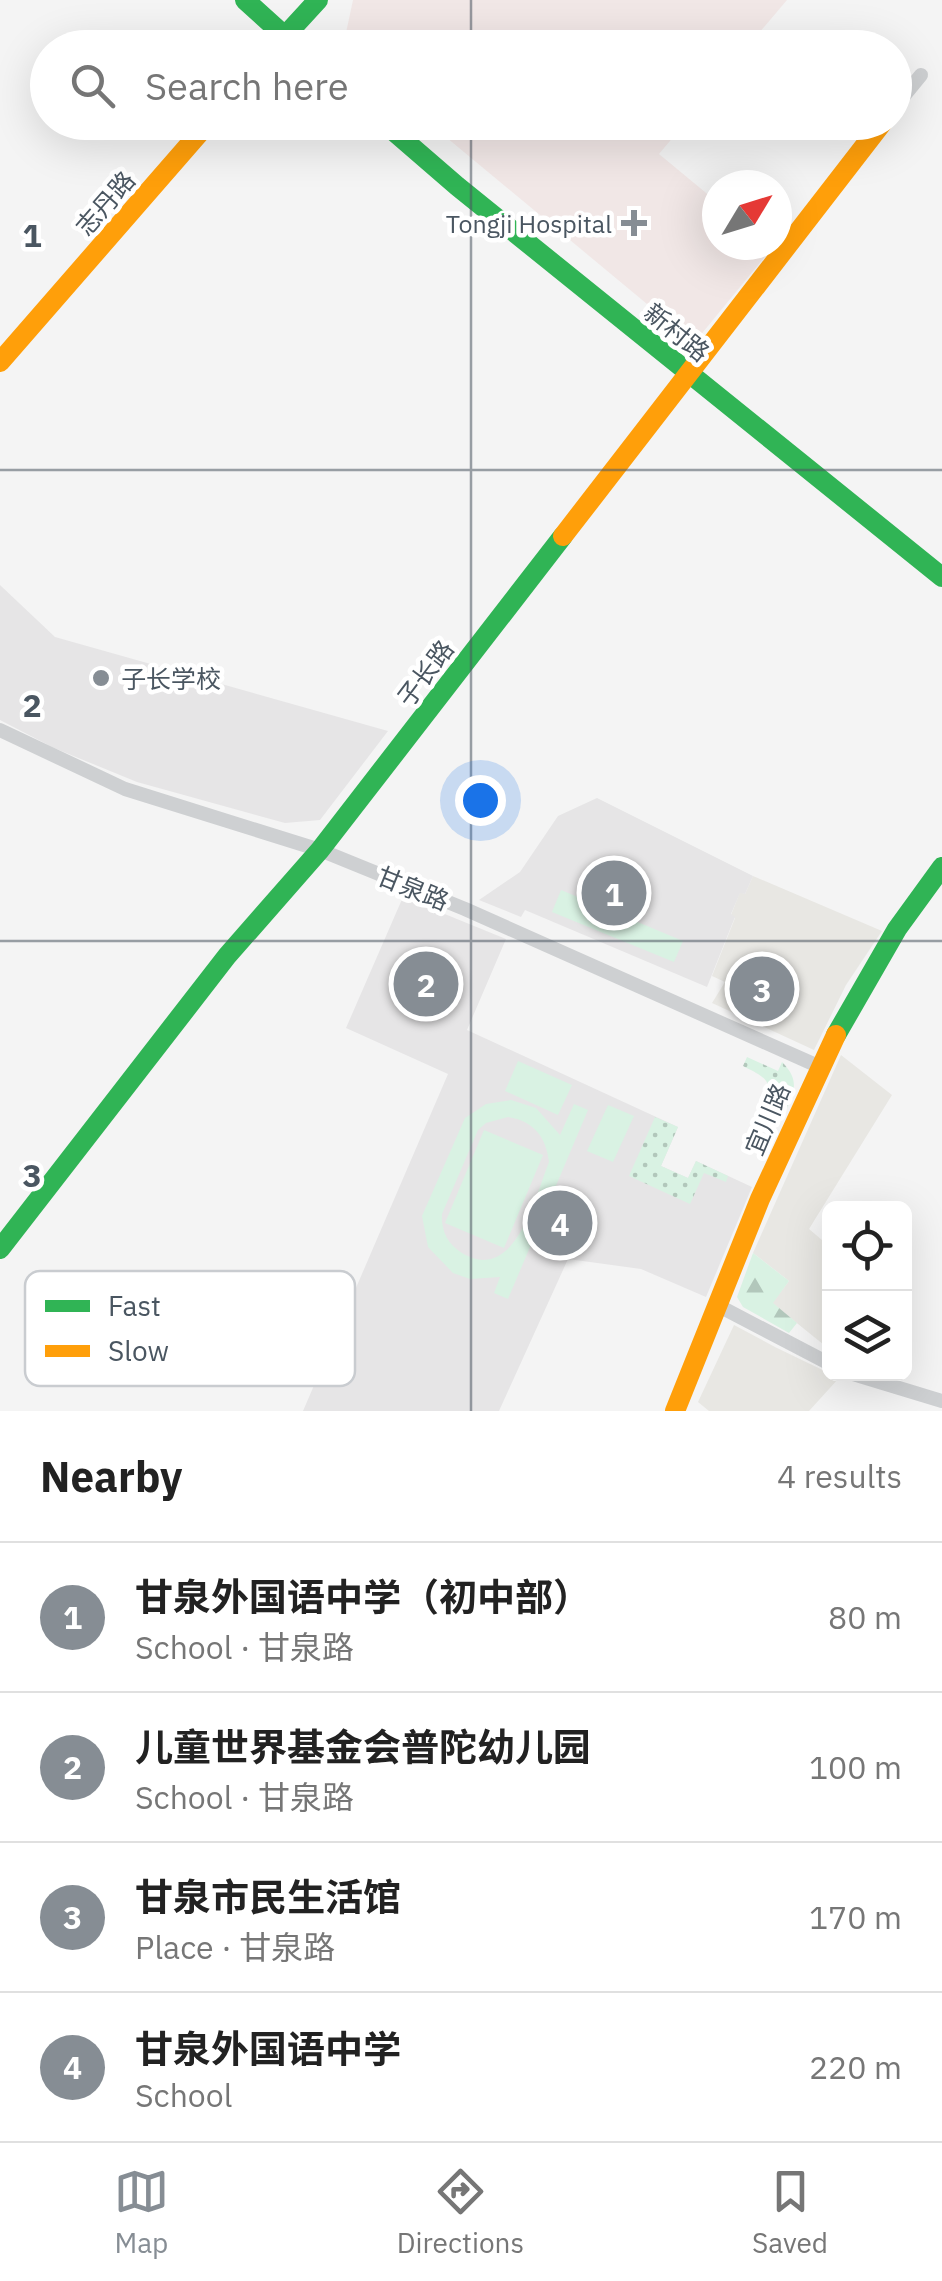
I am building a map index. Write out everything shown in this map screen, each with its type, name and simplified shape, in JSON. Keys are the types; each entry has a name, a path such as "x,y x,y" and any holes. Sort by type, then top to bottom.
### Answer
{"street":[{"path":"245,0 274,30"},
{"path":"287,30 300,0"},
{"path":"292,30 318,0"},
{"path":"912,85 920,75"},
{"name":"志丹路","path":"0,340 175,140"},
{"name":"志丹路","path":"0,362 192,140"},
{"name":"新村路","path":"405,140 942,577"},
{"name":"子长路","path":"0,1249 227,956 320,850 869,140"},
{"name":"甘泉路","path":"0,730 125,790 320,850 602,968 818,1066"},
{"name":"宜川路","path":"675,1411 818,1066 868,973 942,867"},
{"path":"718,1305 822,1360"},
{"path":"875,1381 942,1401"}],"shaded area":[{"path":"353,0 787,0 761,30 347,30"},
{"name":"Tongji Hospital","path":"449,140 671,140 659,154 702,190 702,260 762,260 694,343"},
{"name":"子长学校","path":"0,585 55,637 388,731 320,820 285,823 137,782 54,748 0,720"},
{"path":"597,798 753,876 731,914 735,917 707,987 525,910 521,917 479,900 520,872 558,816"},
{"path":"753,876 882,931 846,985 814,1050 712,1003 725,982 712,976 735,918 731,915 740,892 745,894"},
{"path":"403,897 506,939 467,1030 678,1127 661,1166 688,1178 696,1161 752,1187 706,1297 641,1269 568,1259 499,1411 303,1411 314,1386 355,1386 355,1290 448,1074 346,1028"},
{"path":"841,1055 892,1095 826,1201 822,1201 809,1229 822,1240 822,1343 772,1303 789,1281 753,1253"},
{"path":"734,1325 822,1370 822,1381 836,1381 809,1411 709,1411 698,1402"}],"green space":[{"path":"561,890 683,941 674,962 552,912"},
{"path":"747,1057 778,1071 782,1062 791,1073 794,1084 787,1108 773,1101 762,1077 743,1066"},
{"path":"518,1061 572,1085 558,1115 505,1091"},
{"path":"511,1100 536,1108 560,1135 574,1104 588,1110 508,1299 494,1293 500,1277 470,1279 453,1273 428,1247 422,1216 465,1118 486,1104","holes":["508,1117 532,1126 545,1145 549,1162 520,1233 496,1257 480,1260 452,1245 444,1231 442,1214 478,1130 486,1123"]},
{"path":"608,1105 634,1116 613,1162 587,1151"},
{"path":"655,1117 678,1127 661,1166 688,1178 696,1161 728,1176 726,1182 704,1173 690,1204 629,1176"},
{"path":"484,1130 543,1155 504,1248 445,1223"},
{"path":"753,1253 789,1281 773,1303 797,1323 789,1333 743,1307 737,1297"}],"traffic: fast":[{"path":"245,0 278,30"},
{"path":"290,30 318,0"},
{"path":"404,140 942,577"},
{"path":"0,1249 227,956 320,850 563,536"},
{"path":"836,1035 897,929 942,867"}],"traffic: slow":[{"path":"0,362 193,140"},
{"path":"563,536 869,140"},
{"path":"675,1411 760,1199 836,1035"}],"place":[{"name":"Tongji Hospital","path":"634,223"},
{"name":"子长学校","path":"101,678"},
{"name":"甘泉外国语中学（初中部）","path":"614,893"},
{"name":"儿童世界基金会普陀幼儿园","path":"426,984"},
{"name":"甘泉市民生活馆","path":"762,989"},
{"name":"甘泉外国语中学","path":"560,1223"}]}
